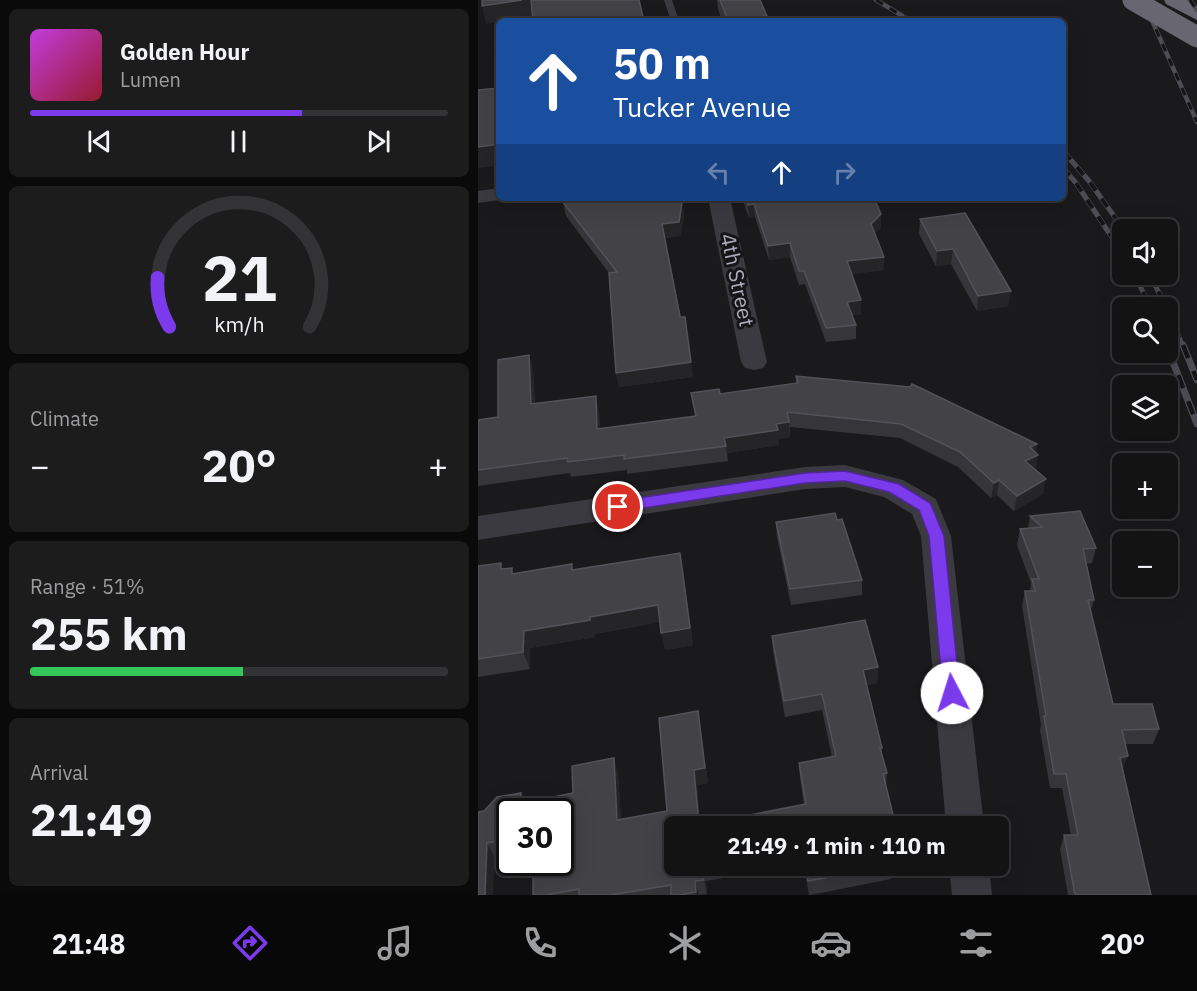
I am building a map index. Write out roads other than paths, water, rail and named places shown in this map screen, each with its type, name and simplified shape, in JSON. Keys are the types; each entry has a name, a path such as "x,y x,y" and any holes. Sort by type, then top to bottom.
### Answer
{"highway":[{"path":"1133,0 1196,38"},
{"path":"1173,0 1196,14"}],"street":[{"path":"478,196 496,194"},
{"name":"4th Street","path":"720,201 754,362"},
{"path":"478,528 805,478 845,476 894,488 925,507 936,536 964,816"},
{"path":"970,876 972,895"}],"lane":[{"path":"668,0 674,18"}],"railway":[{"path":"876,0 906,18"},
{"path":"1143,0 1197,122"},
{"path":"1190,0 1197,10"},
{"path":"1066,154 1089,181 1116,219"},
{"path":"1066,171 1112,237"},
{"path":"1140,285 1146,297"},
{"path":"1155,285 1161,297"},
{"path":"1178,335 1183,347"},
{"path":"1183,345 1197,380"},
{"path":"1173,363 1197,424"}]}
